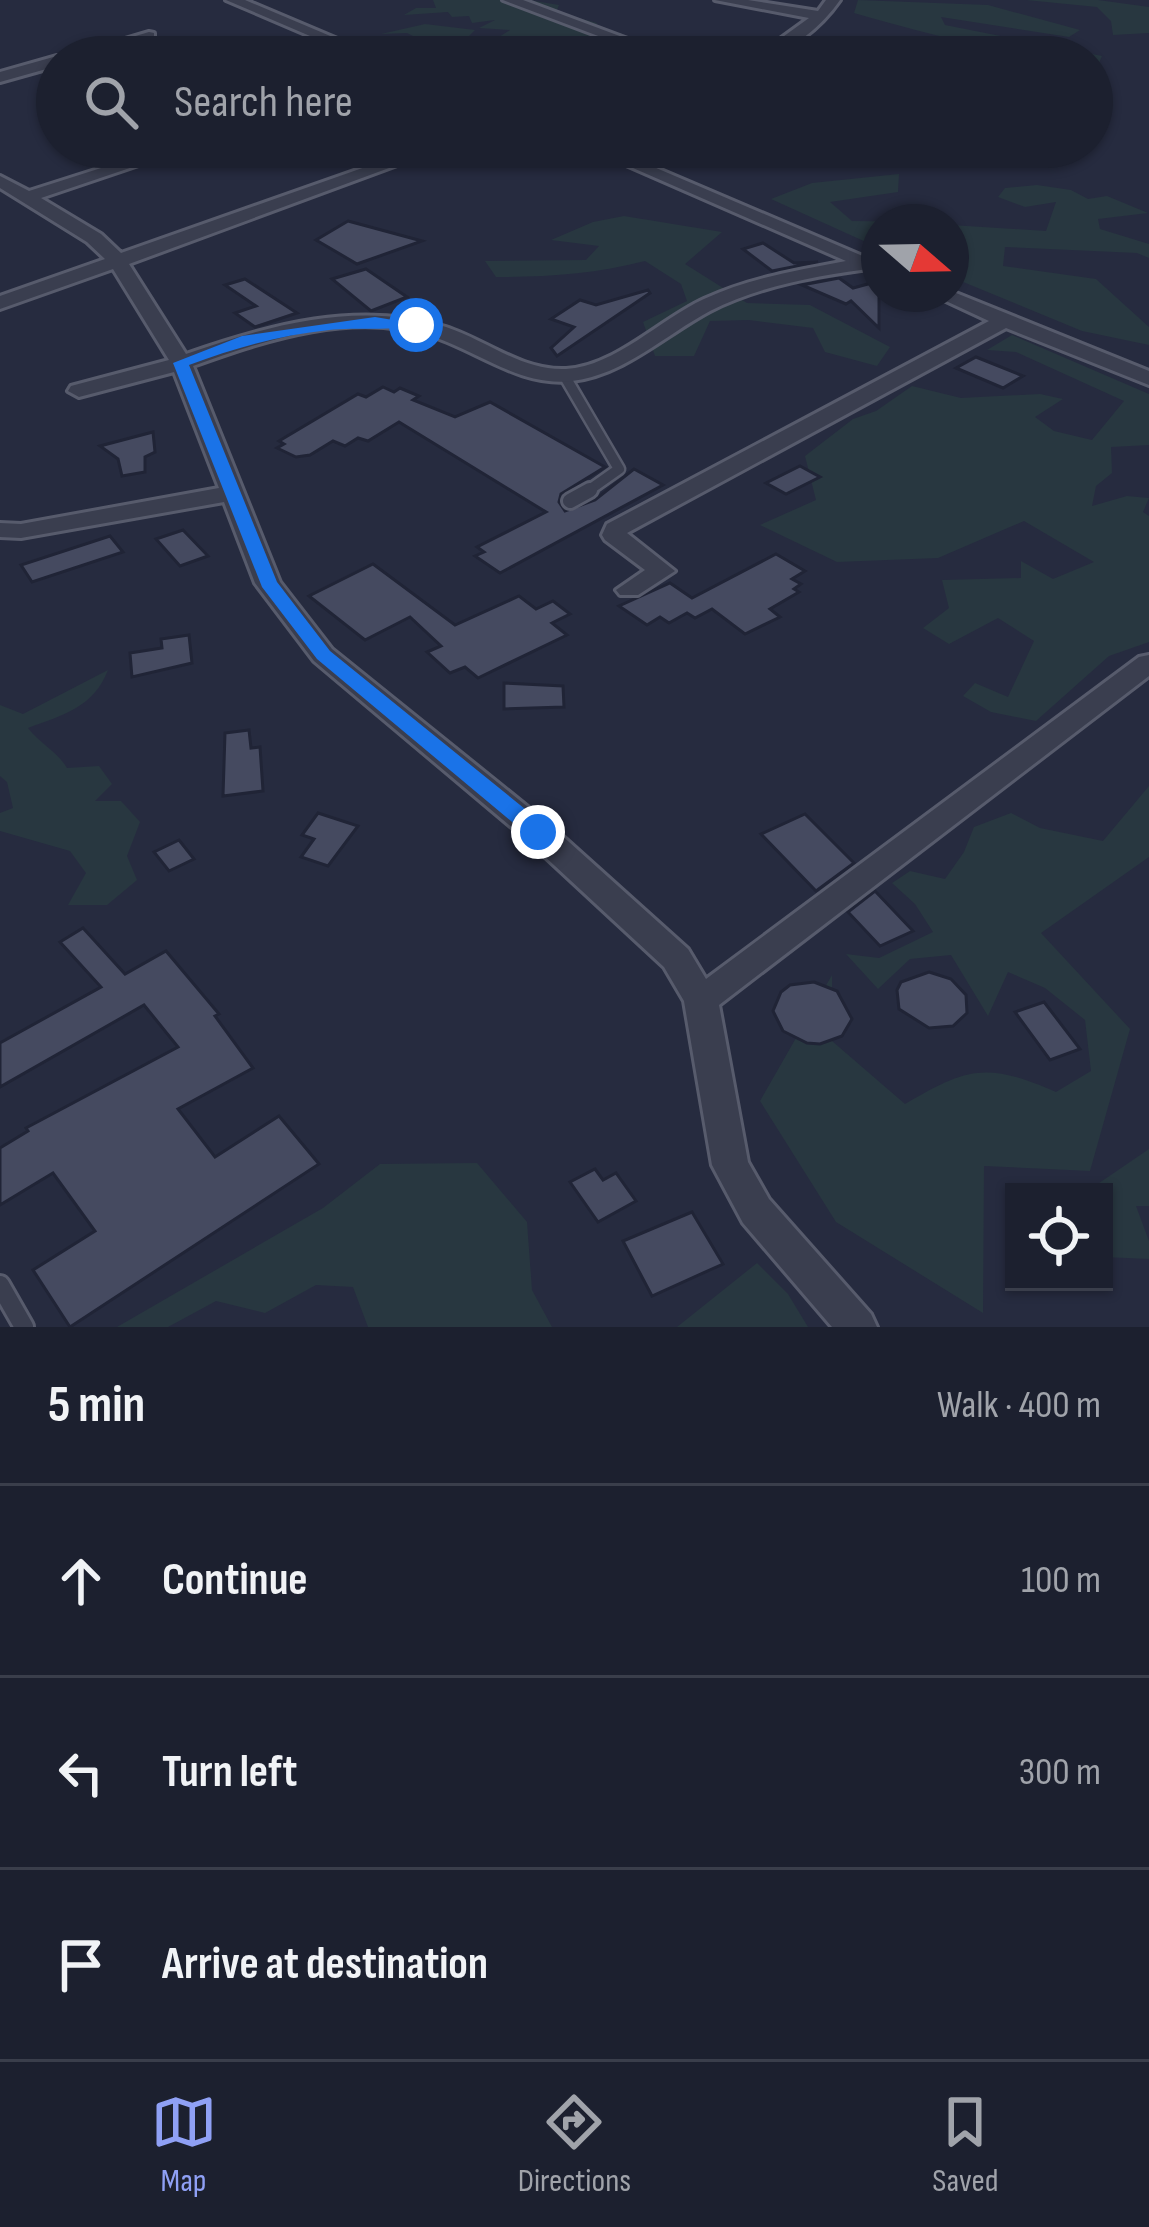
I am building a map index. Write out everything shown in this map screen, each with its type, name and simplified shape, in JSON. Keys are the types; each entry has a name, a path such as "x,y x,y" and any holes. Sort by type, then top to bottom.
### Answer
{"street":[{"path":"233,0 321,36"},
{"path":"510,0 610,36"},
{"path":"722,0 822,16"},
{"path":"793,36 822,16 833,0"},
{"path":"0,77 36,68"},
{"path":"27,197 118,168"},
{"path":"0,303 379,168"},
{"path":"651,168 861,260"},
{"path":"0,181 94,238 118,260 181,363 268,583 323,655 538,832 676,958 701,1000 730,1165 756,1211 857,1327"},
{"path":"79,391 181,363 242,340 324,326 397,321 443,333 526,370 564,375 592,369 716,300 759,285 861,267"},
{"path":"969,306 1149,379"},
{"path":"629,590 662,571 614,535 616,529 1003,321"},
{"path":"0,530 21,531 232,493"},
{"path":"701,1000 1149,663"}],"lane":[{"path":"564,375 619,469 612,478 570,500"},
{"path":"0,1285 24,1327"}],"shaded area":[{"path":"433,0 529,0 559,5 556,12 597,23 593,36 501,36 510,30 479,28 495,20 472,23 469,16 452,17 448,12 404,15 416,8 436,8"},
{"path":"858,0 988,5 1080,30 1063,36 941,17 945,25 1001,36 938,36 854,13"},
{"path":"1026,0 1098,0 1149,7 1149,33 1113,35 1111,21 1097,7"},
{"path":"425,24 475,30 469,36 381,34"},
{"path":"899,174 898,192 830,202 852,221 861,221 861,240 771,199 812,183"},
{"path":"1037,185 1071,190 1088,199 1107,196 1148,213 1098,219 1100,229 1149,244 1149,258 1137,253 1005,247 1003,266 1096,279 1149,327 1149,345 1082,331 969,284 969,226 1046,231 1056,202 1025,207 998,197 1005,188"},
{"path":"624,216 722,232 685,264 747,303 810,305 890,347 877,366 825,352 813,328 749,320 710,321 694,356 655,356 643,322 687,301 681,284 645,261 571,274 496,277 485,261 586,260 599,246 551,240 593,222"},
{"path":"1012,335 1149,394 1149,445 1111,447 1112,473 1096,486 1092,506 1127,496 1149,498 1143,512 1149,516 1149,642 1109,656 1036,721 991,712 963,696 975,683 1008,697 1034,641 998,618 949,644 923,628 949,608 942,580 1021,578 1021,561 1053,579 1094,562 1024,521 938,558 837,562 760,525 816,500 805,456 853,419 876,411 912,386 961,398 1040,394 1063,399 1035,417 1054,431 1092,440 1124,401 1016,352 987,350"},
{"path":"108,670 86,701 28,728 67,768 99,766 112,784 95,801 121,801 140,822 127,856 137,880 107,905 68,905 86,873 70,851 0,831 0,813 13,808 7,782 0,776 0,705 23,714"},
{"path":"1149,786 1149,857 1041,933 1130,1029 1090,1171 984,1166 983,1313 836,1222 760,1101 832,975 832,1041 905,1104 945,1082 978,1073 1012,1076 1056,1092 1091,1071 1085,1020 1045,988 1008,972 988,1016 951,955 910,959 878,989 846,954 879,958 933,932 915,904 892,883 910,871 945,879 974,827 1011,813 1040,828 1103,841"},
{"path":"1149,1149 1149,1206 1136,1206 1149,1241 1149,1259 1113,1257 1113,1183 1099,1183"},
{"path":"477,1163 527,1222 532,1290 552,1327 368,1327 353,1287 316,1285 265,1313 216,1301 168,1327 117,1327 323,1208 380,1164"},
{"path":"757,1263 788,1294 808,1327 677,1327"}],"building":[{"path":"348,221 422,241 357,264 316,240"},
{"path":"763,243 794,263 818,262 772,271 743,249"},
{"path":"366,269 407,297 371,311 332,279"},
{"path":"839,278 853,288 861,286 861,311 851,301 846,304 802,285"},
{"path":"245,279 297,313 255,327 235,313 256,306 225,285"},
{"path":"650,293 557,356 551,348 574,327 551,319 580,300 596,305"},
{"path":"862,312 879,312 879,328"},
{"path":"976,357 1023,376 1003,388 956,368"},
{"path":"383,387 394,392 400,388 419,396 413,400 455,417 490,402 605,467 561,494 559,502 565,511 595,500 634,469 663,485 500,573 475,556 484,552 477,547 546,512 399,422 368,441 358,438 345,446 333,441 310,455 296,457 277,448 284,444 279,441 358,394 366,397"},
{"path":"153,432 155,452 145,457 145,472 122,476 118,459 100,446"},
{"path":"800,466 820,477 786,494 766,483"},
{"path":"183,530 208,556 180,566 156,539"},
{"path":"110,536 123,552 32,582 21,565"},
{"path":"776,554 805,571 792,579 801,584 794,589 799,592 770,609 780,617 745,634 712,609 695,618 687,613 669,623 660,617 647,625 619,606 670,583 692,598"},
{"path":"373,564 455,625 519,596 536,609 553,601 570,614 552,623 567,635 478,678 465,667 450,673 427,652 441,646 410,617 365,640 309,596"},
{"path":"189,635 192,663 132,677 130,653 162,648 161,639"},
{"path":"504,683 563,686 564,707 504,709"},
{"path":"249,730 251,748 260,747 263,791 223,796 225,733"},
{"path":"318,813 358,826 328,866 301,857 314,839 302,835"},
{"path":"805,814 854,863 816,891 761,834"},
{"path":"179,840 194,859 169,871 154,852"},
{"path":"875,891 913,931 880,946 848,912"},
{"path":"83,928 125,974 166,951 219,1014 215,1016 253,1068 178,1109 215,1157 279,1116 319,1164 70,1327 33,1270 95,1231 53,1173 0,1205 0,1148 26,1128 178,1047 144,1005 0,1087 0,1043 101,987 60,942"},
{"path":"929,972 951,979 966,995 967,1013 953,1026 929,1028 899,1009 901,982"},
{"path":"814,982 837,991 852,1019 842,1036 820,1044 783,1031 773,1011 781,992 790,985"},
{"path":"1044,1002 1080,1049 1050,1060 1015,1012"},
{"path":"595,1169 603,1180 616,1173 636,1201 598,1222 570,1182"},
{"path":"692,1212 723,1264 652,1296 623,1241"}],"route":[{"path":"416,325 375,321 324,326 242,340 181,363 268,583 323,655 538,832"}]}
